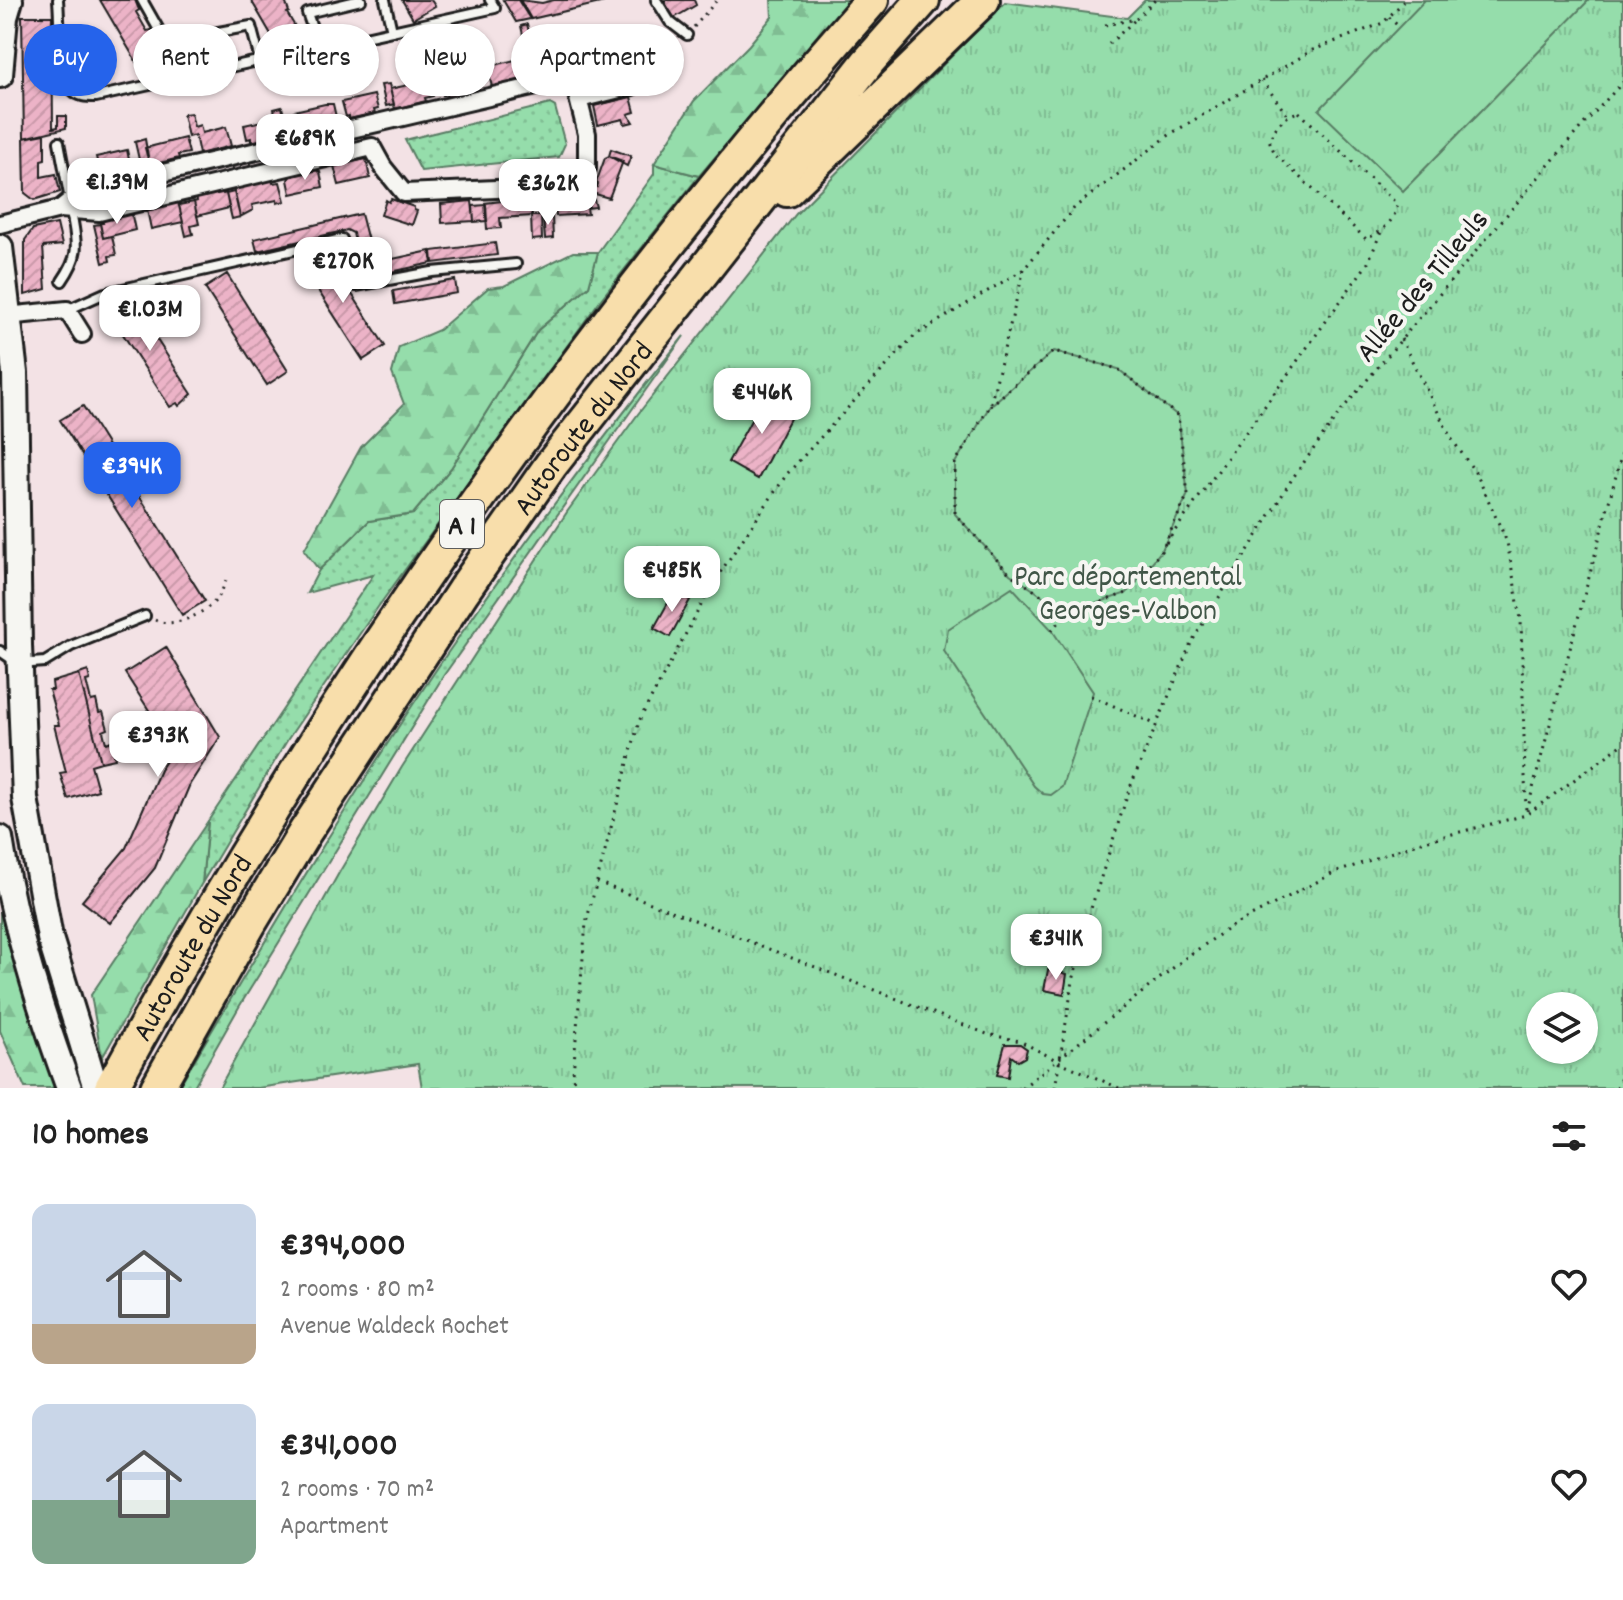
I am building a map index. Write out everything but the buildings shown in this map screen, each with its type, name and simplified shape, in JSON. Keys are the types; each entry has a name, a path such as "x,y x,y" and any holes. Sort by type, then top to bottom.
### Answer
{"highway":[{"name":"Autoroute du Nord","path":"111,1088 285,791 443,551 636,286 763,127 872,0"},
{"name":"Autoroute du Nord","path":"157,1088 250,923 416,659 551,465 868,62 923,0"},
{"path":"727,242 798,181 983,0"}],"main road":[{"path":"0,75 5,17 10,0"},
{"path":"0,247 15,373 10,658 25,798 50,938 96,1088"},
{"path":"0,838 8,890 33,981 65,1077"}],"street":[{"path":"67,206 81,192 511,92"},
{"path":"380,123 372,147 404,193 568,186 587,169 587,134 578,96"},
{"path":"579,99 591,96"},
{"path":"0,224 67,206 99,212 372,147"},
{"path":"6,316 67,310 82,334"}],"lane":[{"path":"58,0 64,72 69,88 81,97 96,97 133,88"},
{"path":"142,0 156,24"},
{"path":"311,24 307,13 361,0"},
{"path":"385,0 392,31"},
{"path":"379,34 495,8 490,0"},
{"path":"656,0 670,22 687,35"},
{"path":"238,28 251,26 254,37"},
{"path":"59,142 77,255 62,281"},
{"path":"67,310 85,299 105,293 342,239 356,286 432,272 516,264"},
{"path":"10,658 45,662 71,646 145,616"}],"path":[{"path":"687,35 717,0"},
{"path":"1109,44 1155,0"},
{"path":"574,1088 586,923 639,721 713,583 787,474 914,336 1024,269 1075,207 1172,133 1313,50 1383,23 1405,0"},
{"path":"1389,17 1399,27"},
{"path":"1105,25 1136,19"},
{"path":"1262,80 1287,115"},
{"name":"Allée des Tilleuls","path":"1055,1088 1087,921 1129,790 1191,643 1292,479 1340,412 1581,127 1623,82"},
{"path":"1052,630 1068,613 1127,593 1162,550 1368,263 1381,232 1397,211 1397,204 1299,112 1287,115 1269,140 1275,154 1366,239 1381,232"},
{"path":"1024,269 990,406 955,463 955,514 1010,574 1068,613"},
{"path":"1401,339 1451,438 1477,475 1507,542 1521,619 1526,815"},
{"path":"990,406 1054,351 1118,369 1178,416 1188,494 1162,550"},
{"path":"1526,815 1623,449"},
{"path":"145,616 163,624 192,618 218,598 228,575"},
{"path":"1091,696 1157,725"},
{"path":"1022,1088 1188,956 1245,919 1332,874 1417,843 1526,815 1623,744"},
{"path":"597,882 987,1034 1020,1041 1119,1088"},
{"path":"1617,1088 1623,1072"}],"green space":[{"path":"771,0 849,0 699,176 654,164 694,101 772,17"},
{"name":"Parc départemental Georges-Valbon","path":"1145,0 1623,0 1623,1088 422,1088 418,1064 258,1088 219,1088 402,767 567,512 638,414 796,214 1005,2 1127,18"},
{"path":"1425,0 1589,0 1403,191 1319,110"},
{"path":"550,104 555,107 565,144 559,157 421,171 405,140"},
{"path":"654,164 699,176 601,299 378,607 288,739 202,883 208,821 373,575 307,593 319,570 369,521 413,514 451,468 538,330 589,286 598,252 654,174"},
{"path":"573,252 598,252 589,286 538,330 451,468 413,514 369,521 319,570 304,550 361,447 404,404 392,373 399,347 439,330 488,288 504,286"},
{"path":"684,336 444,675 239,1007 193,1088 178,1088 274,926 407,713 560,496"},
{"path":"1054,351 1118,369 1178,416 1188,494 1162,550 1127,593 1068,613 1010,574 955,514 955,463 990,406"},
{"path":"1012,587 1052,630 1093,692 1062,787 1051,795 1043,794 1034,786 944,651 948,629"},
{"path":"208,821 202,883 102,1058 91,995"},
{"path":"0,907 57,1088 25,1088 0,1031"}]}
